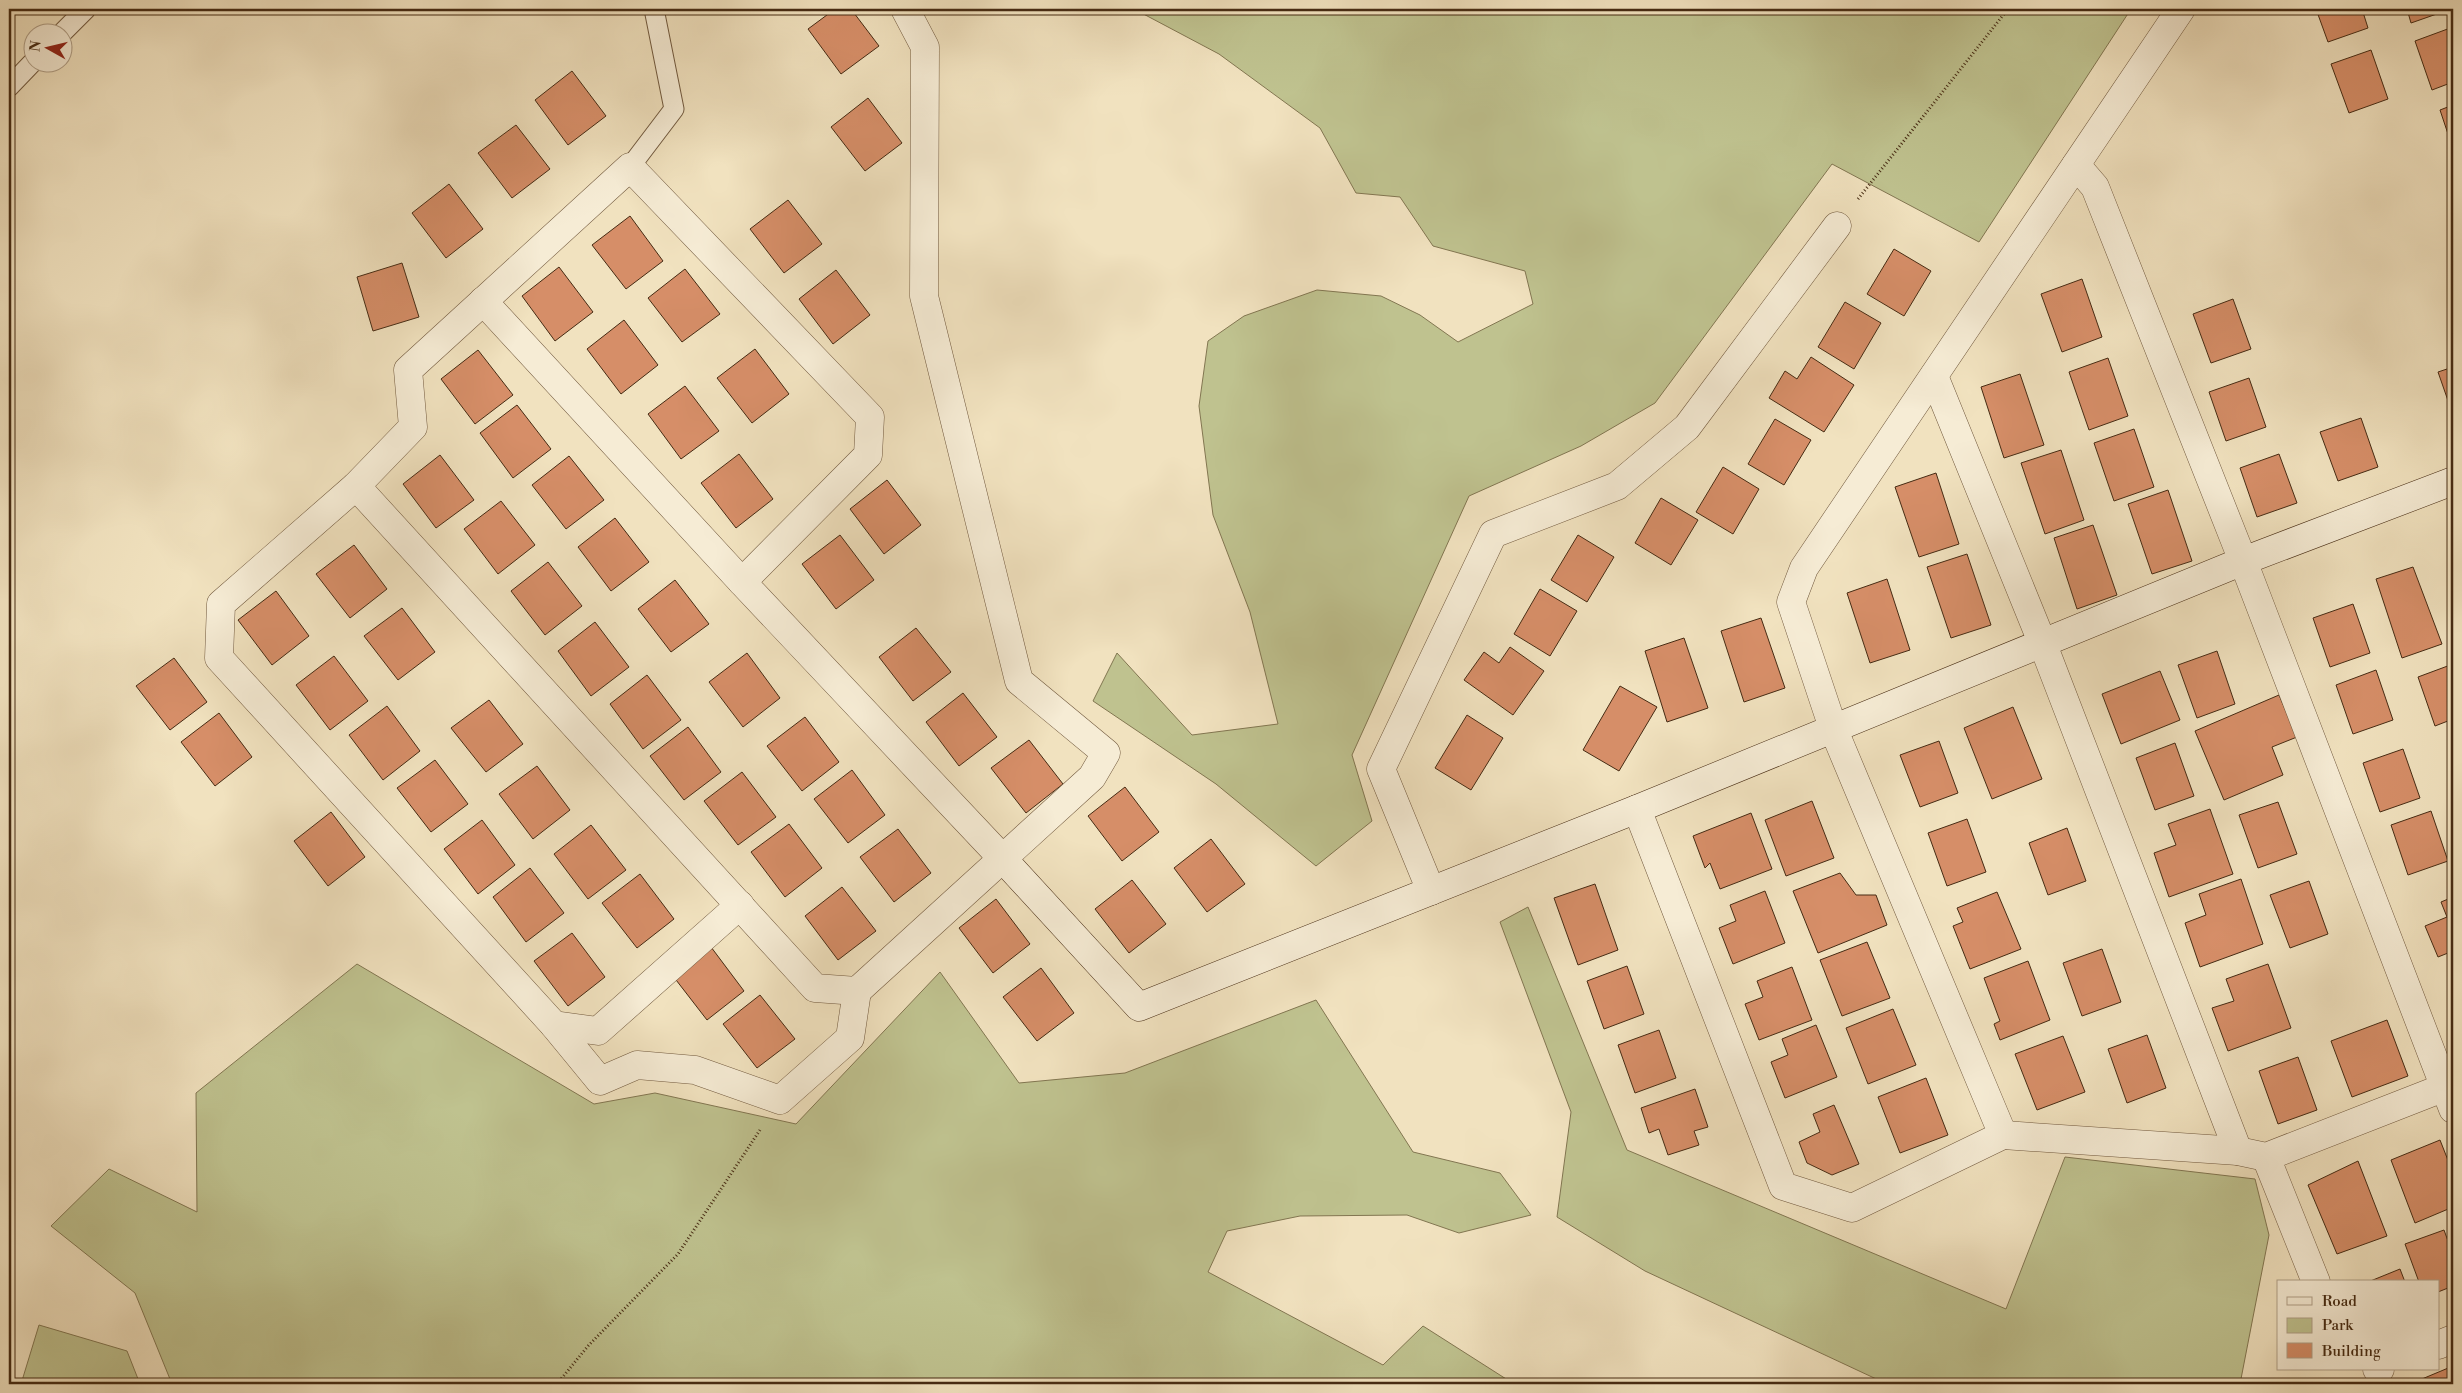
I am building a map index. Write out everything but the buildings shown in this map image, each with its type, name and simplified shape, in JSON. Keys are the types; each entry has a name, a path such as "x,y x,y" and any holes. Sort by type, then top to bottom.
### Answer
{"street":[{"path":"742,582 868,455 870,417 630,167 408,370 413,428 356,486 221,604 219,658 554,1025 600,1081 637,1065 695,1070 780,1100 850,1038 857,991 1092,778 1106,753 1019,681 924,296 925,47 905,9"},
{"path":"2003,1135 1833,728 1791,602 1804,568 2181,9"},
{"path":"1637,809 1783,1186 1852,1208 2003,1135 2238,1151 2266,1157 2451,1093 2095,187 2076,166"},
{"path":"1431,890 1381,769 1493,534 1617,486 1687,427 1837,226"},
{"path":"483,301 742,582 1003,859 1139,1007 1637,809 2242,561 2451,488"},
{"path":"1934,376 2042,642 2238,1151"},
{"path":"356,486 815,988 857,991"},
{"path":"554,1025 598,1031 740,905"},
{"path":"2266,1157 2315,1280"},
{"path":"2440,1344 2453,1339"}],"lane":[{"path":"72,23 86,9"},
{"path":"630,167 674,109 654,9"},
{"path":"9,87 23,72"}],"path":[{"path":"1837,226 2008,9"},
{"path":"557,1384 588,1346 678,1254 780,1100"}],"green space":[{"path":"1134,9 2131,9 1979,242 1832,164 1655,403 1581,446 1469,496 1352,755 1372,821 1316,866 1216,784 1093,701 1117,653 1192,735 1278,724 1250,612 1213,515 1199,406 1208,341 1244,316 1317,290 1381,296 1420,315 1458,342 1533,304 1525,271 1433,246 1400,197 1356,193 1320,128 1219,54"},
{"path":"1528,907 1627,1150 2006,1309 2065,1157 2255,1179 2269,1235 2240,1384 1887,1384 1645,1271 1557,1217 1571,1112 1500,922"},
{"path":"357,964 594,1104 655,1093 796,1124 940,972 1019,1083 1125,1073 1316,1000 1413,1152 1500,1173 1531,1215 1459,1233 1407,1215 1300,1216 1227,1231 1208,1272 1383,1365 1423,1326 1514,1384 172,1384 135,1293 51,1226 109,1169 197,1212 196,1093"},
{"path":"39,1325 127,1351 140,1384 21,1384"}]}
